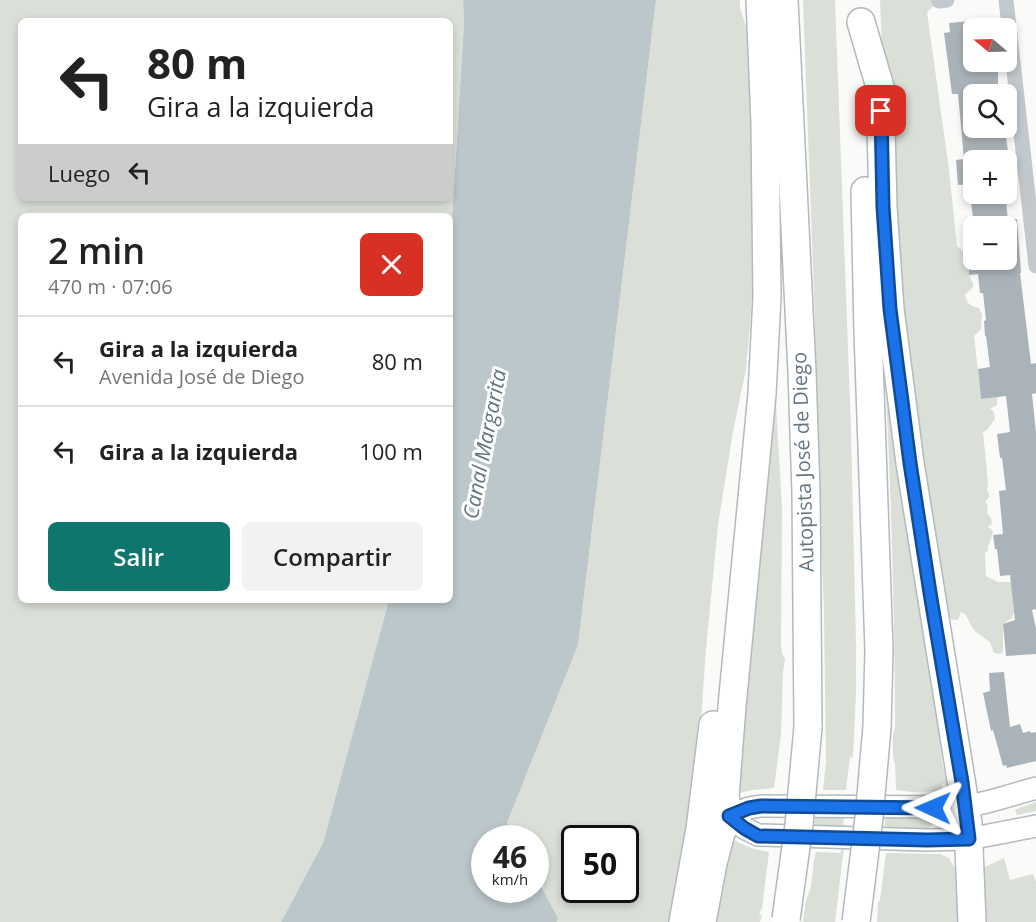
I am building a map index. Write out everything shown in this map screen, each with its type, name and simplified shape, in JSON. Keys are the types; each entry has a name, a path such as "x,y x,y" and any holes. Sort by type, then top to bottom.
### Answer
{"highway":[{"path":"702,922 713,862 721,833 729,816 725,796 732,706 762,394 767,247 760,0"},
{"name":"Autopista José de Diego","path":"784,0 806,493 808,727 799,825 785,920"},
{"path":"856,922 878,727 879,650 868,342 860,11"},
{"path":"860,11 880,87 883,207 890,309 912,474 965,807 969,839 972,922"},
{"path":"682,922 700,829 711,747 729,549 754,346 758,291 767,247"}],"main road":[{"path":"1036,788 965,807 761,806 729,816 758,836 969,839 1036,826"}],"street":[{"path":"1006,0 1036,266"}],"shaded area":[{"path":"0,0 463,0 464,23 452,213 18,213 18,603 388,603 323,843 281,922 0,922"},
{"path":"656,0 740,0 748,43 748,64 753,79 754,271 746,369 733,431 718,525 698,763 672,922 557,922 558,918 549,901 549,825 508,825 578,645"},
{"path":"803,0 835,0 851,430 856,645 853,758 850,757 846,790 823,790 826,762 824,614"},
{"path":"880,0 941,0 927,12 949,170 957,247 963,251 963,270 968,270 973,285 972,289 965,294 967,300 971,305 979,308 982,315 981,329 974,336 981,399 997,397 997,405 990,409 994,412 995,419 983,432 987,490 990,496 985,502 988,505 987,513 992,524 988,527 993,531 988,551 985,553 986,576 998,582 1011,582 1014,612 1012,618 1003,624 1003,653 994,653 990,642 976,632 966,615 961,612 958,620 955,620 939,611 889,219"},
{"path":"884,346 935,696 942,762 947,783 942,784 942,791 896,790 893,744 895,727 893,584"},
{"path":"768,400 776,404 782,508 781,645 785,659 781,734 774,788 739,793"},
{"path":"1036,802 1036,811 1017,815 1015,810"},
{"path":"816,814 844,814 843,829 814,828"},
{"path":"886,814 922,816 929,818 933,823 924,830 884,830"},
{"path":"733,840 751,848 769,852 762,908 759,915 762,915 760,922 712,922 725,853 730,853"},
{"path":"842,846 844,847 835,922 803,922 816,852 840,853 840,855"},
{"path":"886,853 940,854 949,858 954,867 959,867 961,922 877,922"},
{"path":"1004,858 1010,880 1033,874 1036,882 1036,922 979,922 981,869"}],"water":[{"name":"Canal Margarita","path":"463,0 656,0 578,645 508,825 471,825 471,903 549,901 558,918 557,922 281,922 323,843 388,603 453,603 452,213 464,23"}],"building":[{"path":"963,22 963,72 998,72 998,84 963,84 963,138 1006,138 1008,150 963,150 958,94 952,94 944,33 950,32 949,23"},
{"path":"963,159 963,185 958,185 956,160"},
{"path":"971,204 1006,204 1008,216 973,216"},
{"path":"1017,219 1020,273 1031,364 1036,363 1036,393 1032,394 1036,433 1036,609 1032,610 1036,629 1036,654 1006,656 1003,624 1015,620 1010,575 1000,576 993,535 1003,534 999,491 1006,490 997,434 1010,432 1006,396 981,399 978,369 990,367 985,336 984,321 986,320 978,274 969,275 969,270 1017,270"},
{"path":"1004,672 1010,727 1020,724 1023,733 1036,732 1036,761 1007,768 1006,765 1003,766 993,730 991,731 983,693 990,691 989,673"}],"route":[{"path":"881,111 883,207 890,309 910,463 962,782 969,839 758,836 729,816 761,806 933,808"}]}
